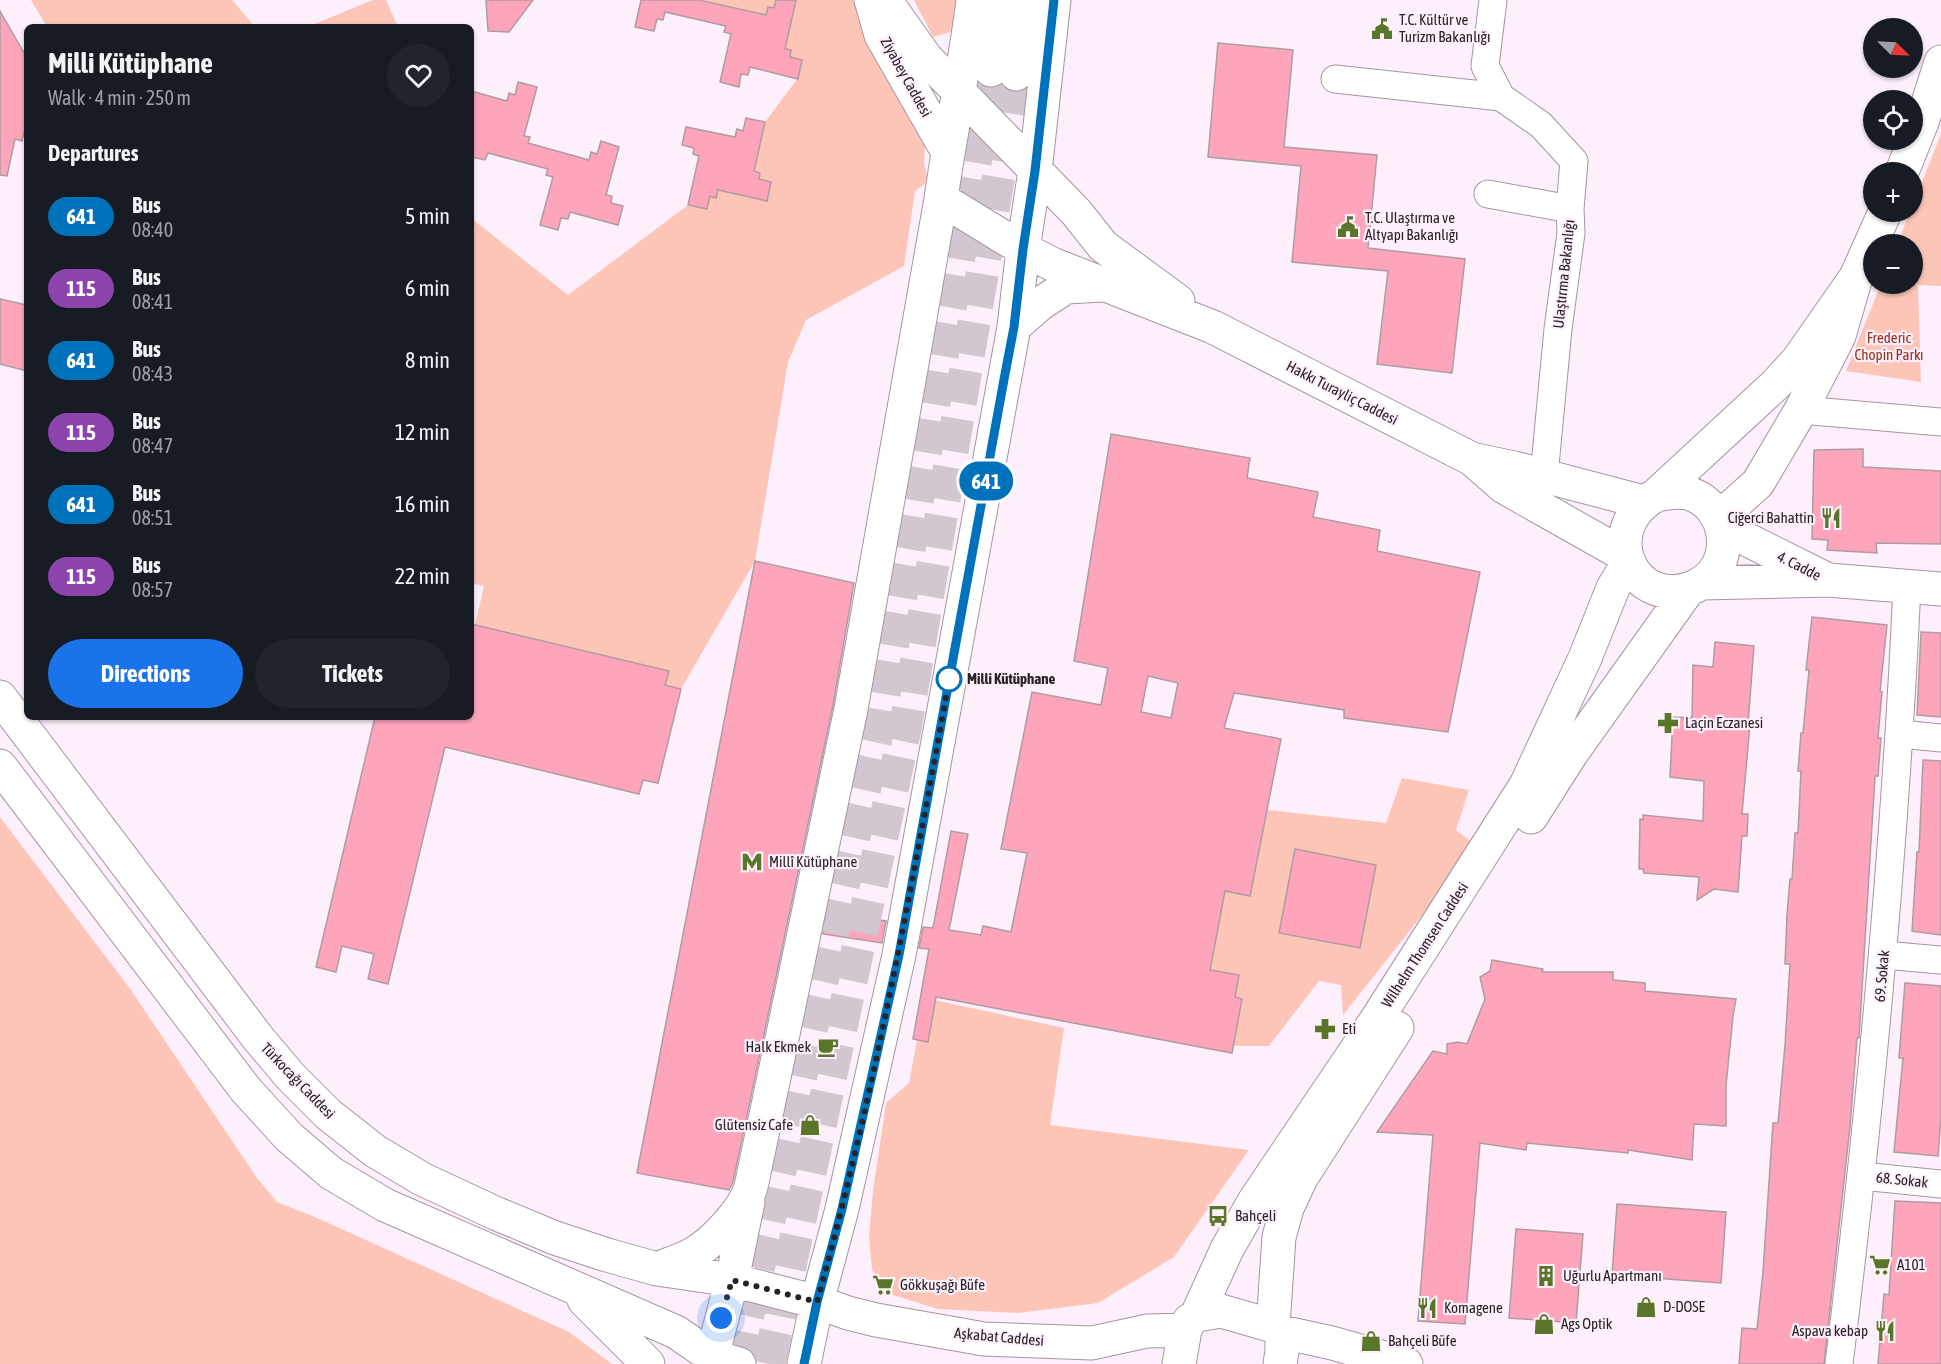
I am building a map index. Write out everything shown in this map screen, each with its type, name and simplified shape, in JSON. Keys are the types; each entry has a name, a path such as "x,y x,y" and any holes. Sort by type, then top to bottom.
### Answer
{"main road":[{"name":"Ziyabey Caddesi","path":"871,0 882,35 948,152"},
{"name":"Hakkı Turayliç Caddesi","path":"885,0 926,58 1076,212 1103,246 1213,327"},
{"path":"0,766 246,1090 289,1137 331,1173 385,1205 676,1332 720,1361 732,1280 851,709 960,92 973,0"},
{"path":"998,0 1003,72 1026,0"},
{"path":"804,1364 817,1302 842,1209 899,955 1014,327 1035,171 1054,0"},
{"path":"1906,162 1922,122 1941,62"},
{"name":"Hakkı Turayliç Caddesi","path":"941,199 1052,264 1213,327 1472,459 1504,487 1628,559"},
{"path":"1720,523 1758,483 1801,410 1839,336 1856,277 1881,222"},
{"path":"1649,499 1672,492 1688,494 1703,500 1720,523 1724,542 1721,558 1714,572 1695,587 1672,592 1657,589 1643,581 1633,570 1624,541 1633,513 1776,384 1798,360 1856,277"},
{"path":"1014,327 1040,304 1066,287 1105,285"},
{"name":"Hakkı Turayliç Caddesi","path":"1472,459 1649,499"},
{"name":"4. Cadde","path":"1720,523 1828,580"},
{"name":"Wilhelm Thomsen Caddesi","path":"1179,1364 1191,1322 1227,1249 1256,1200 1375,1022 1526,785 1628,559"},
{"path":"1828,580 1941,589"},
{"name":"4. Cadde","path":"1695,587 1828,580"},
{"name":"Wilhelm Thomsen Caddesi","path":"1280,1364 1282,1351 1277,1329 1278,1237 1287,1208 1301,1178 1571,754 1695,587"},
{"name":"Türkocağı Caddesi","path":"0,697 258,1038 291,1077 328,1114 375,1151 422,1179 555,1238 657,1269 732,1280"},
{"path":"657,1269 693,1254 712,1239 729,1223 750,1191"},
{"name":"Aşkabat Caddesi","path":"732,1280 876,1320 984,1339 1092,1343 1191,1322 1221,1311 1277,1329"},
{"path":"572,1288 648,1364"},
{"path":"1277,1329 1406,1364"}],"street":[{"name":"Ulaştırma Bakanlığı","path":"1493,0 1485,66 1501,97 1541,125 1574,161 1570,209 1571,234 1558,329 1544,477"},
{"path":"1335,79 1501,97"},
{"path":"1488,194 1570,209"},
{"path":"1801,410 1941,422"},
{"name":"69. Sokak","path":"1839,1364 1862,1176 1884,955 1901,734 1907,587"},
{"path":"1901,734 1941,738"},
{"path":"1884,955 1941,960"},
{"name":"68. Sokak","path":"1862,1176 1941,1184"}],"green space":[{"path":"31,0 232,0 252,24 45,24"},
{"path":"373,0 386,0 397,24 314,24"},
{"path":"705,0 776,0 774,8 766,15"},
{"path":"795,0 881,0 925,146 924,163 928,181 915,191 904,266 806,320 788,362 755,561 681,689 665,685 669,672 475,625 484,586 474,584 474,220 568,295 688,205 707,209 710,196 716,198 718,190 767,201 771,182 759,179 760,173 754,171 765,122 798,78 802,60 790,57 791,51 785,49"},
{"path":"914,0 962,0 958,30 933,37"},
{"name":"Frederic Chopin Parkı","path":"1941,134 1941,286 1923,285 1923,234 1901,234 1906,222 1923,222 1923,180"},
{"name":"Frederic Chopin Parkı","path":"1877,294 1918,294 1921,382 1846,371"},
{"path":"1402,778 1469,790 1456,830 1477,846 1343,1015 1341,985 1319,981 1269,1046 1233,1046 1242,999 1235,997 1239,975 1196,967 1215,946 1220,917 1201,886 1250,895 1264,823 1242,805 1267,810 1386,823"},
{"path":"0,817 131,990 257,1178 277,1202 569,1332 612,1364 0,1364"},
{"path":"925,998 1064,1028 1050,1125 1249,1150 1174,1257 1098,1303 1018,1313 938,1309 890,1294 872,1270 869,1237 873,1191 886,1103 909,1083"}],"building":[{"path":"486,0 533,0 509,32 488,31"},
{"path":"641,0 699,0 766,15 768,7 774,8 776,0 796,0 785,49 791,50 790,57 802,60 798,79 750,67 748,75 741,74 739,87 720,82 731,34 724,32 726,26 665,12 663,20 657,19 654,31 635,27"},
{"path":"0,11 24,53 24,133 22,141 15,139 7,176 0,175"},
{"path":"1218,43 1293,50 1284,147 1377,155 1368,248 1465,259 1452,373 1377,364 1388,271 1292,262 1301,166 1208,157"},
{"path":"518,82 537,87 524,136 530,137 528,143 589,160 591,152 597,154 601,141 619,147 606,195 612,196 611,203 623,206 618,225 570,212 568,219 561,218 558,230 540,225 553,177 546,175 548,169 488,153 485,160 474,158 474,92 507,101 509,93 515,95"},
{"path":"746,118 765,122 754,171 760,173 759,179 771,182 767,201 718,190 716,198 710,196 707,209 688,205 699,156 693,154 694,148 682,145 686,127 735,137 737,129 743,131"},
{"path":"0,299 24,304 24,370 0,364"},
{"path":"1111,434 1250,458 1247,478 1318,492 1313,517 1380,530 1377,551 1480,572 1448,732 1344,718 1344,710 1234,693 1224,728 1281,739 1250,896 1225,891 1210,970 1239,975 1235,997 1242,999 1232,1053 936,997 928,1042 913,1039 929,949 919,948 923,927 933,928 951,831 968,834 949,930 981,935 983,926 1011,932 1027,853 1001,849 1032,692 1101,705 1108,668 1074,661","holes":["1148,676 1178,683 1171,718 1141,712"]},
{"path":"1863,449 1863,467 1941,471 1941,544 1876,543 1877,553 1827,550 1828,540 1812,539 1814,450"},
{"path":"755,561 854,583 833,705 733,1182 729,1190 637,1173"},
{"path":"1812,617 1887,625 1880,691 1882,692 1878,738 1881,738 1878,776 1875,776 1859,1038 1857,1038 1850,1126 1824,1364 1739,1364 1742,1328 1757,1329 1773,1123 1778,1123 1790,964 1785,964 1787,915 1795,833 1798,833 1801,771 1798,771 1809,670 1806,670"},
{"path":"474,625 669,671 665,685 681,689 658,783 643,780 639,794 445,747 388,984 368,979 374,954 342,946 336,972 316,967 374,720 474,720"},
{"path":"1921,632 1941,633 1941,717 1917,715"},
{"path":"1715,642 1754,646 1742,814 1748,814 1747,836 1742,836 1738,892 1714,889 1697,900 1699,877 1644,873 1643,869 1639,869 1640,819 1643,820 1643,815 1703,821 1704,781 1670,777 1673,717 1692,718 1693,665 1713,667"},
{"path":"1923,760 1941,761 1941,935 1912,931 1917,852 1919,852"},
{"path":"1295,849 1376,865 1360,948 1279,933"},
{"path":"827,913 886,921 882,943 823,934"},
{"path":"1492,960 1543,969 1542,972 1613,972 1613,980 1645,983 1645,991 1736,999 1726,1086 1726,1126 1694,1124 1692,1160 1628,1150 1628,1153 1527,1143 1526,1150 1480,1143 1465,1324 1418,1321 1433,1135 1377,1132 1433,1051 1447,1054 1447,1044 1458,1042 1467,1044 1485,999 1480,977 1490,971"},
{"path":"1905,983 1941,986 1941,1118 1938,1156 1894,1152 1903,1058 1899,1058"},
{"path":"1895,1201 1941,1203 1941,1364 1878,1364 1884,1294 1889,1295"},
{"path":"1617,1204 1726,1212 1721,1283 1612,1275"},
{"name":"Uğurlu Apartmanı","path":"1516,1229 1583,1234 1576,1323 1509,1318"}],"tunnel":[{"path":"737,1364 879,724 991,70"},
{"path":"769,1364 905,729 1016,74"}],"bus line":[{"name":"641","path":"804,1364 817,1302 842,1209 899,955 1014,327 1035,171 1054,0"}],"place":[{"name":"T.C. Kültür ve Turizm Bakanlığı","path":"1382,29"},
{"name":"T.C. Ulaştırma ve Altyapı Bakanlığı","path":"1348,227"},
{"name":"Ciğerci Bahattin","path":"1831,518"},
{"name":"Milli Kütüphane","path":"949,679"},
{"name":"Laçin Eczanesi","path":"1668,723"},
{"name":"Millî Kütüphane","path":"752,862"},
{"name":"Eti","path":"1325,1029"},
{"name":"Halk Ekmek","path":"828,1047"},
{"name":"Glütensiz Cafe","path":"810,1125"},
{"name":"Bahçeli","path":"1218,1216"},
{"name":"A101","path":"1880,1265"},
{"name":"Uğurlu Apartmanı","path":"1546,1276"},
{"name":"Gökkuşağı Büfe","path":"883,1285"},
{"name":"D-DOSE","path":"1646,1307"},
{"name":"Komagene","path":"1427,1308"},
{"name":"Ags Optik","path":"1544,1324"},
{"name":"Aspava kebap","path":"1885,1331"},
{"name":"Bahçeli Büfe","path":"1371,1341"}],"route":[{"path":"721,1318 732,1280 817,1302 842,1209 899,955 950,675 949,679"}]}
